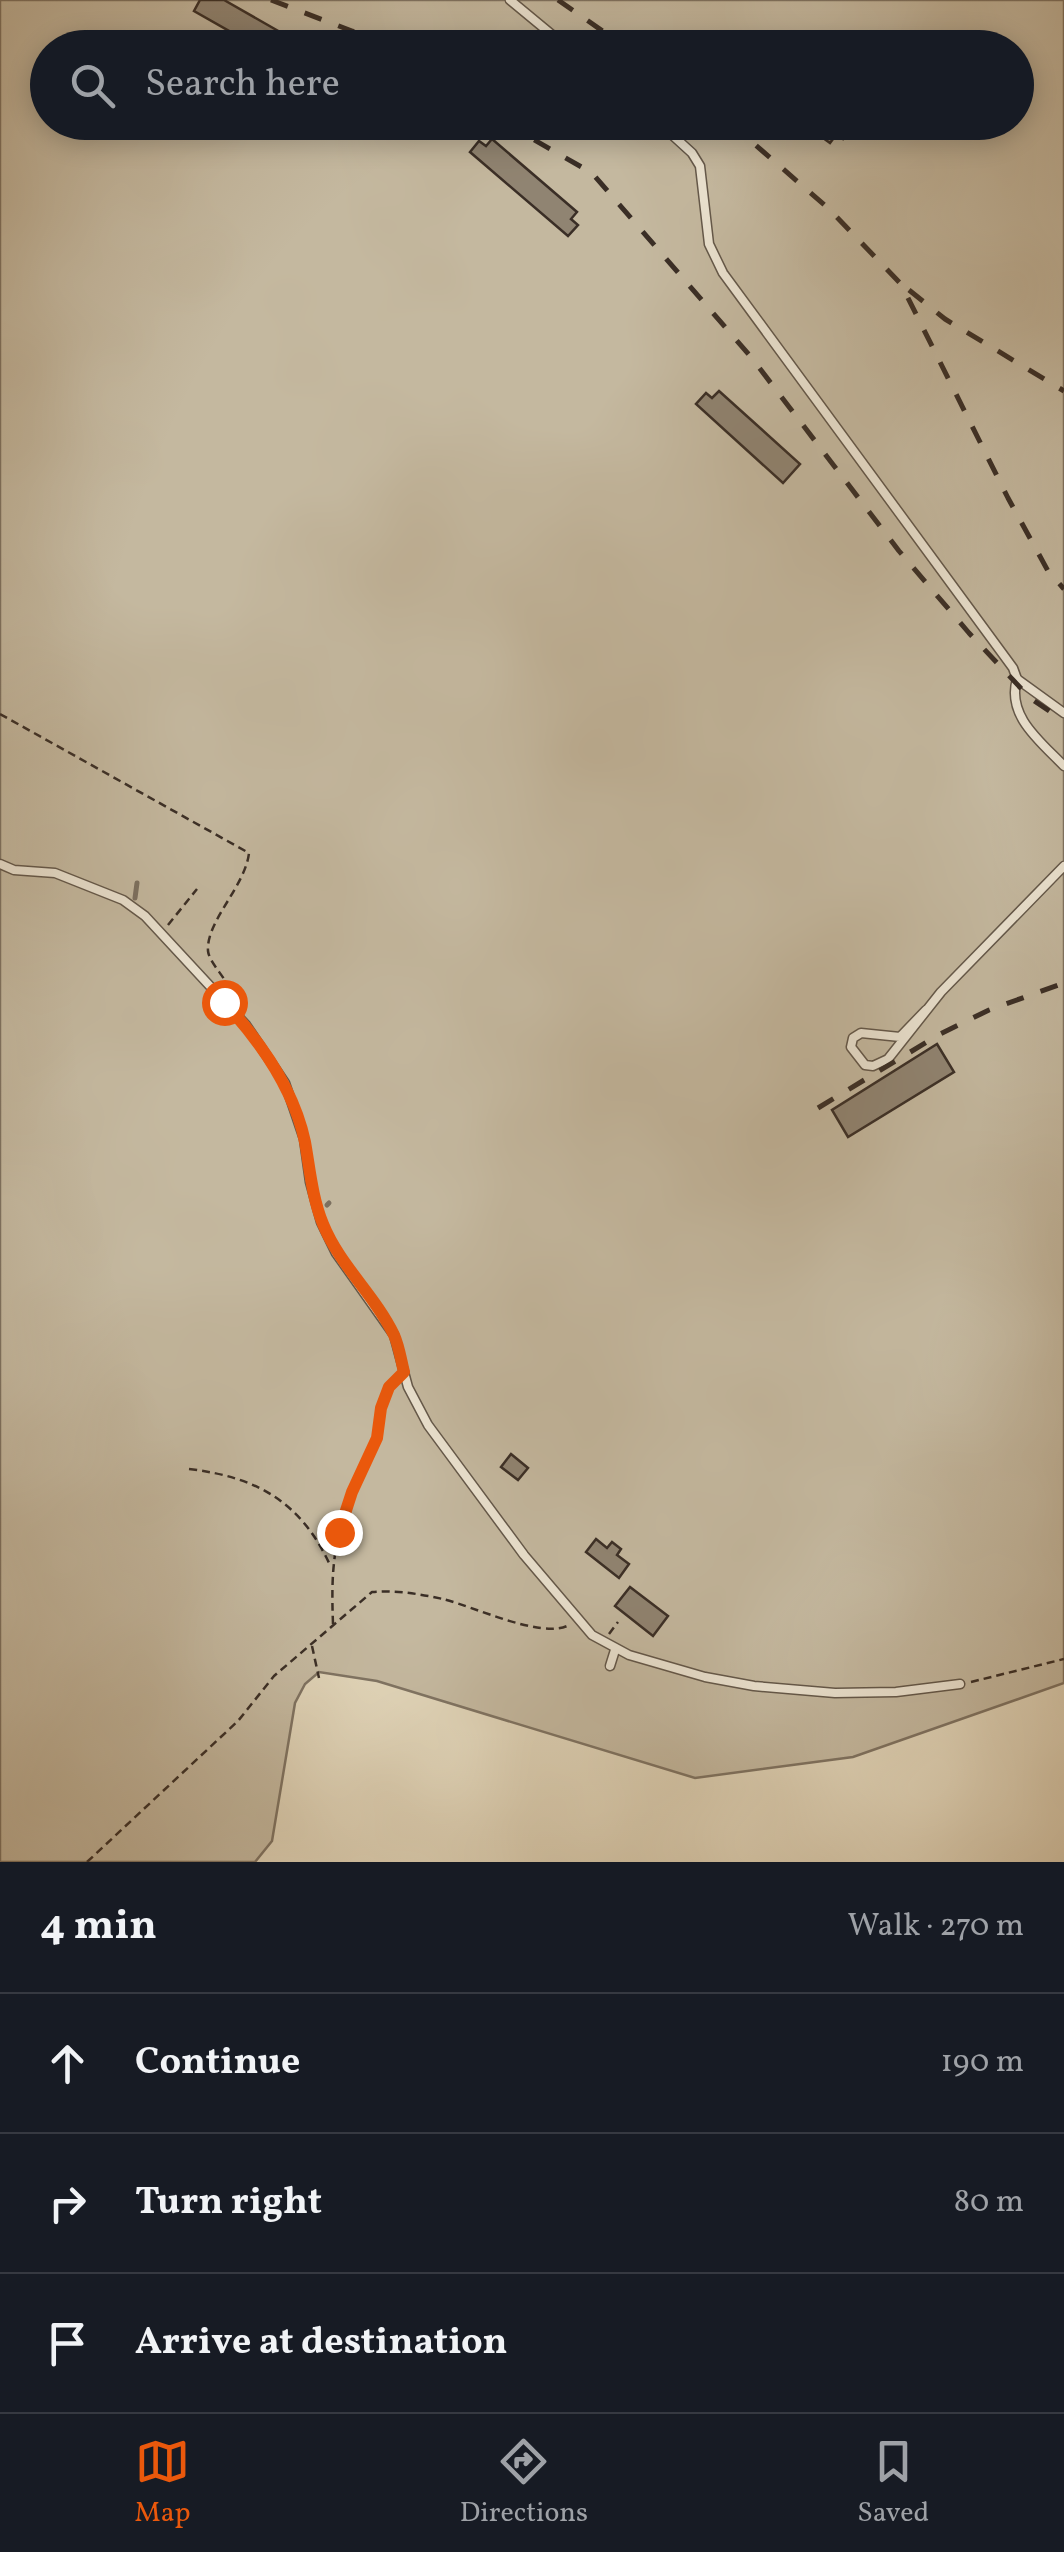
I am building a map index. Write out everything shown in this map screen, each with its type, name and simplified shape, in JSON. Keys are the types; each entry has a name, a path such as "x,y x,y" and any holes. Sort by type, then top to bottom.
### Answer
{"lane":[{"path":"510,0 546,30"},
{"path":"678,140 700,166 709,244 724,273 1018,679 1064,713"},
{"path":"1018,679 1015,701 1021,718 1064,766"},
{"path":"0,864 14,870 55,874 124,900 145,916 246,1025 284,1083 304,1139 310,1182 322,1222 336,1253 394,1334 404,1372 428,1425 462,1475 578,1622 615,1650 705,1677 790,1690 896,1692 960,1684"},
{"path":"926,1010 888,1058 874,1066 865,1065 852,1047 853,1038 862,1033 900,1037 1064,866"},
{"path":"610,1666 615,1650"}],"path":[{"path":"0,714 250,853 239,886 210,940 208,955 224,979"},
{"path":"161,934 197,889"},
{"path":"333,1624 331,1566 352,1492 377,1438 381,1408 389,1387 404,1372"},
{"path":"189,1469 218,1472 262,1488 290,1506 309,1525 331,1566"},
{"path":"87,1862 238,1720 274,1676 372,1592 392,1590 442,1599 538,1628 558,1630"},
{"path":"608,1635 618,1622"},
{"path":"312,1644 318,1678"},
{"path":"960,1684 1064,1659"}],"shaded area":[{"path":"0,0 1064,0 1064,1683 853,1757 695,1778 377,1681 319,1672 305,1684 295,1703 272,1841 255,1862 0,1862"}],"building":[{"path":"200,0 224,0 276,30 227,30 194,11"},
{"path":"493,140 577,212 571,219 578,225 568,236 470,152 479,141 486,146"},
{"path":"719,391 800,464 783,483 696,404 706,393 712,398"},
{"path":"937,1044 954,1072 848,1137 832,1110"},
{"path":"511,1454 528,1468 518,1480 501,1467"},
{"path":"596,1539 607,1548 612,1542 621,1549 617,1555 629,1564 619,1578 586,1552"},
{"path":"630,1587 668,1616 653,1636 615,1606"}],"waterway":[{"path":"135,898 137,883"}],"railway":[{"path":"271,0 349,30"},
{"path":"558,0 601,30"},
{"path":"534,140 592,173 751,357 899,551 969,633 1030,698 1064,721"},
{"path":"750,140 828,208 901,284 1008,498 1048,571 1064,589"},
{"path":"909,290 945,319 1064,391"},
{"path":"818,1108 940,1034 989,1010 1064,983"}],"route":[{"path":"224,1002 246,1025 284,1083 304,1139 310,1182 322,1222 336,1253 394,1334 404,1372 389,1387 377,1438 339,1532"}]}
